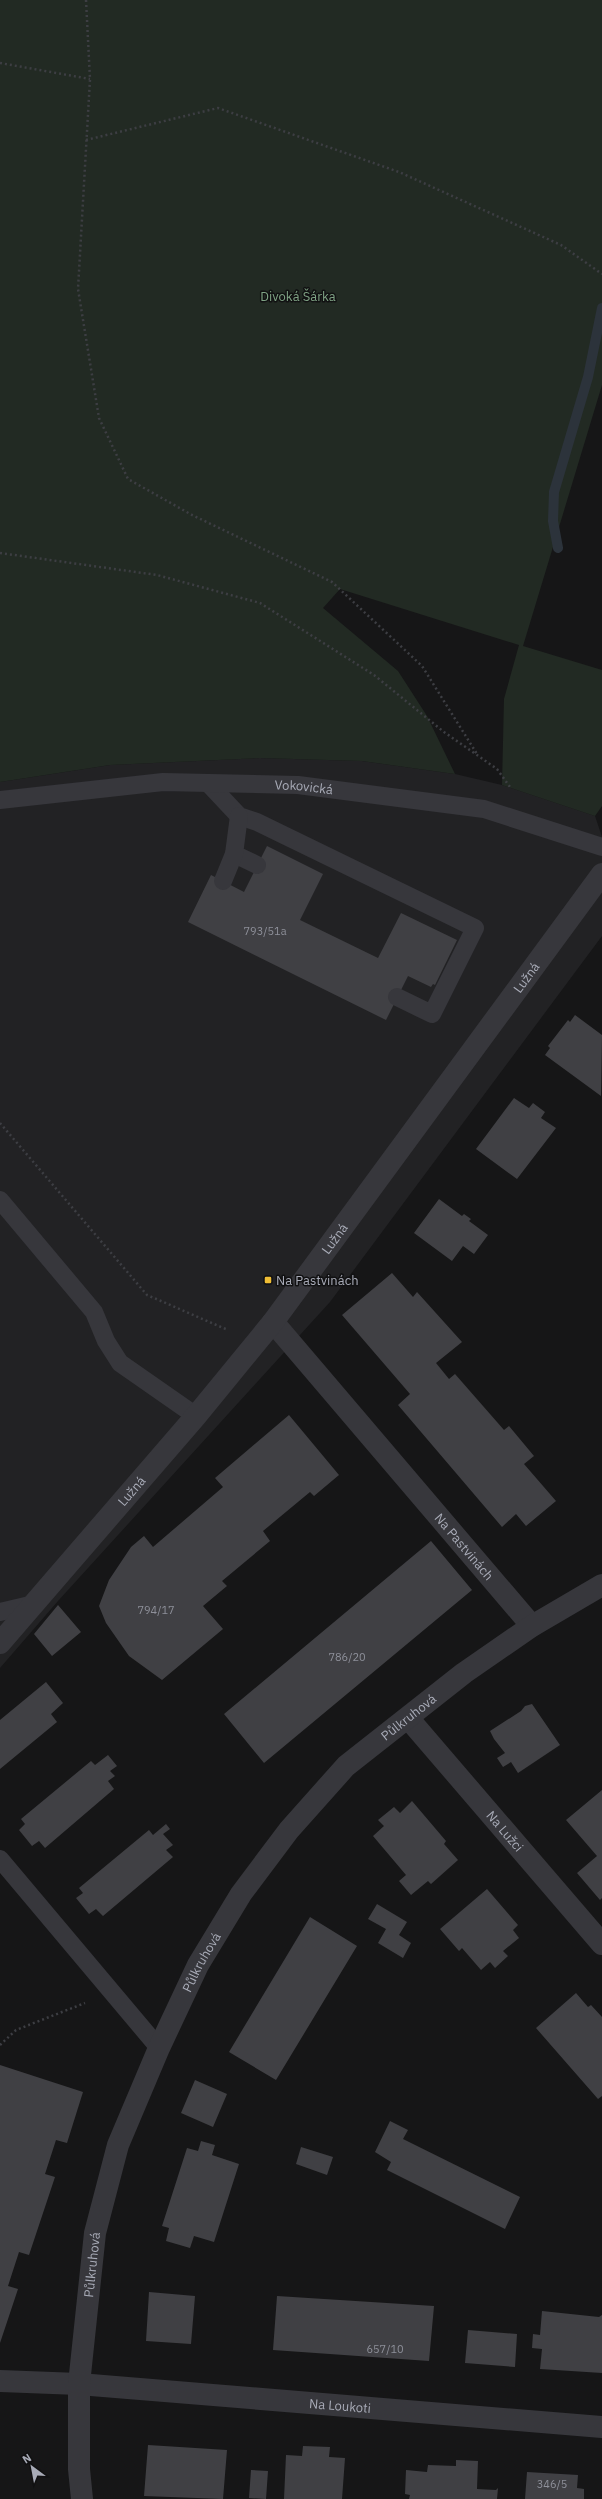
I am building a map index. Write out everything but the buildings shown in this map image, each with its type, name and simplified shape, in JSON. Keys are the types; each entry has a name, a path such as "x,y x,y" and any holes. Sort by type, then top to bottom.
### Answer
{"street":[{"name":"Lužná","path":"0,1643 196,1416 273,1322 602,874"},
{"name":"Na Pastvinách","path":"273,1322 532,1626"},
{"name":"Půlkruhová","path":"82,2499 79,2469 79,2384 95,2234 118,2145 159,2048 198,1965 241,1894 289,1830 346,1766 464,1673 532,1626 602,1585"},
{"name":"Na Lužci","path":"408,1718 602,1944"},
{"name":"Na Loukoti","path":"0,2381 79,2384 602,2427"}],"lane":[{"name":"Vokovická","path":"0,800 163,782 298,785 484,809 602,847"},
{"path":"208,783 239,816 257,822 474,928 432,1014 397,997"},
{"path":"223,881 234,854 239,816"},
{"path":"234,854 257,865"},
{"path":"0,1200 94,1312 106,1340 120,1363 196,1416"},
{"path":"0,1612 34,1604"},
{"path":"0,1859 159,2048"}],"path":[{"path":"86,0 90,79 78,288 99,418 128,479 192,515 332,582 422,666 477,754"},
{"path":"0,63 90,79"},
{"path":"86,140 218,108 399,172 561,245 602,274"},
{"path":"0,553 156,575 260,603 374,675 444,732 498,769 511,788"},
{"path":"0,1123 147,1295 233,1332"},
{"path":"0,2045 16,2030 112,1992"}],"shaded area":[{"path":"260,758 362,761 455,774 502,785 595,816 602,837 602,936 330,1302 58,1601 0,1668 0,782 110,765"}],"green space":[{"name":"Divoká Šárka","path":"0,0 602,0 602,385 523,646 602,670 602,806 595,816 502,785 504,699 519,645 340,589 323,608 398,671 427,716 455,774 362,761 260,758 110,765 0,782"}],"waterway":[{"path":"558,548 553,521 554,492 588,377 602,308"}],"place":[{"name":"Na Pastvinách","path":"268,1280"}]}
